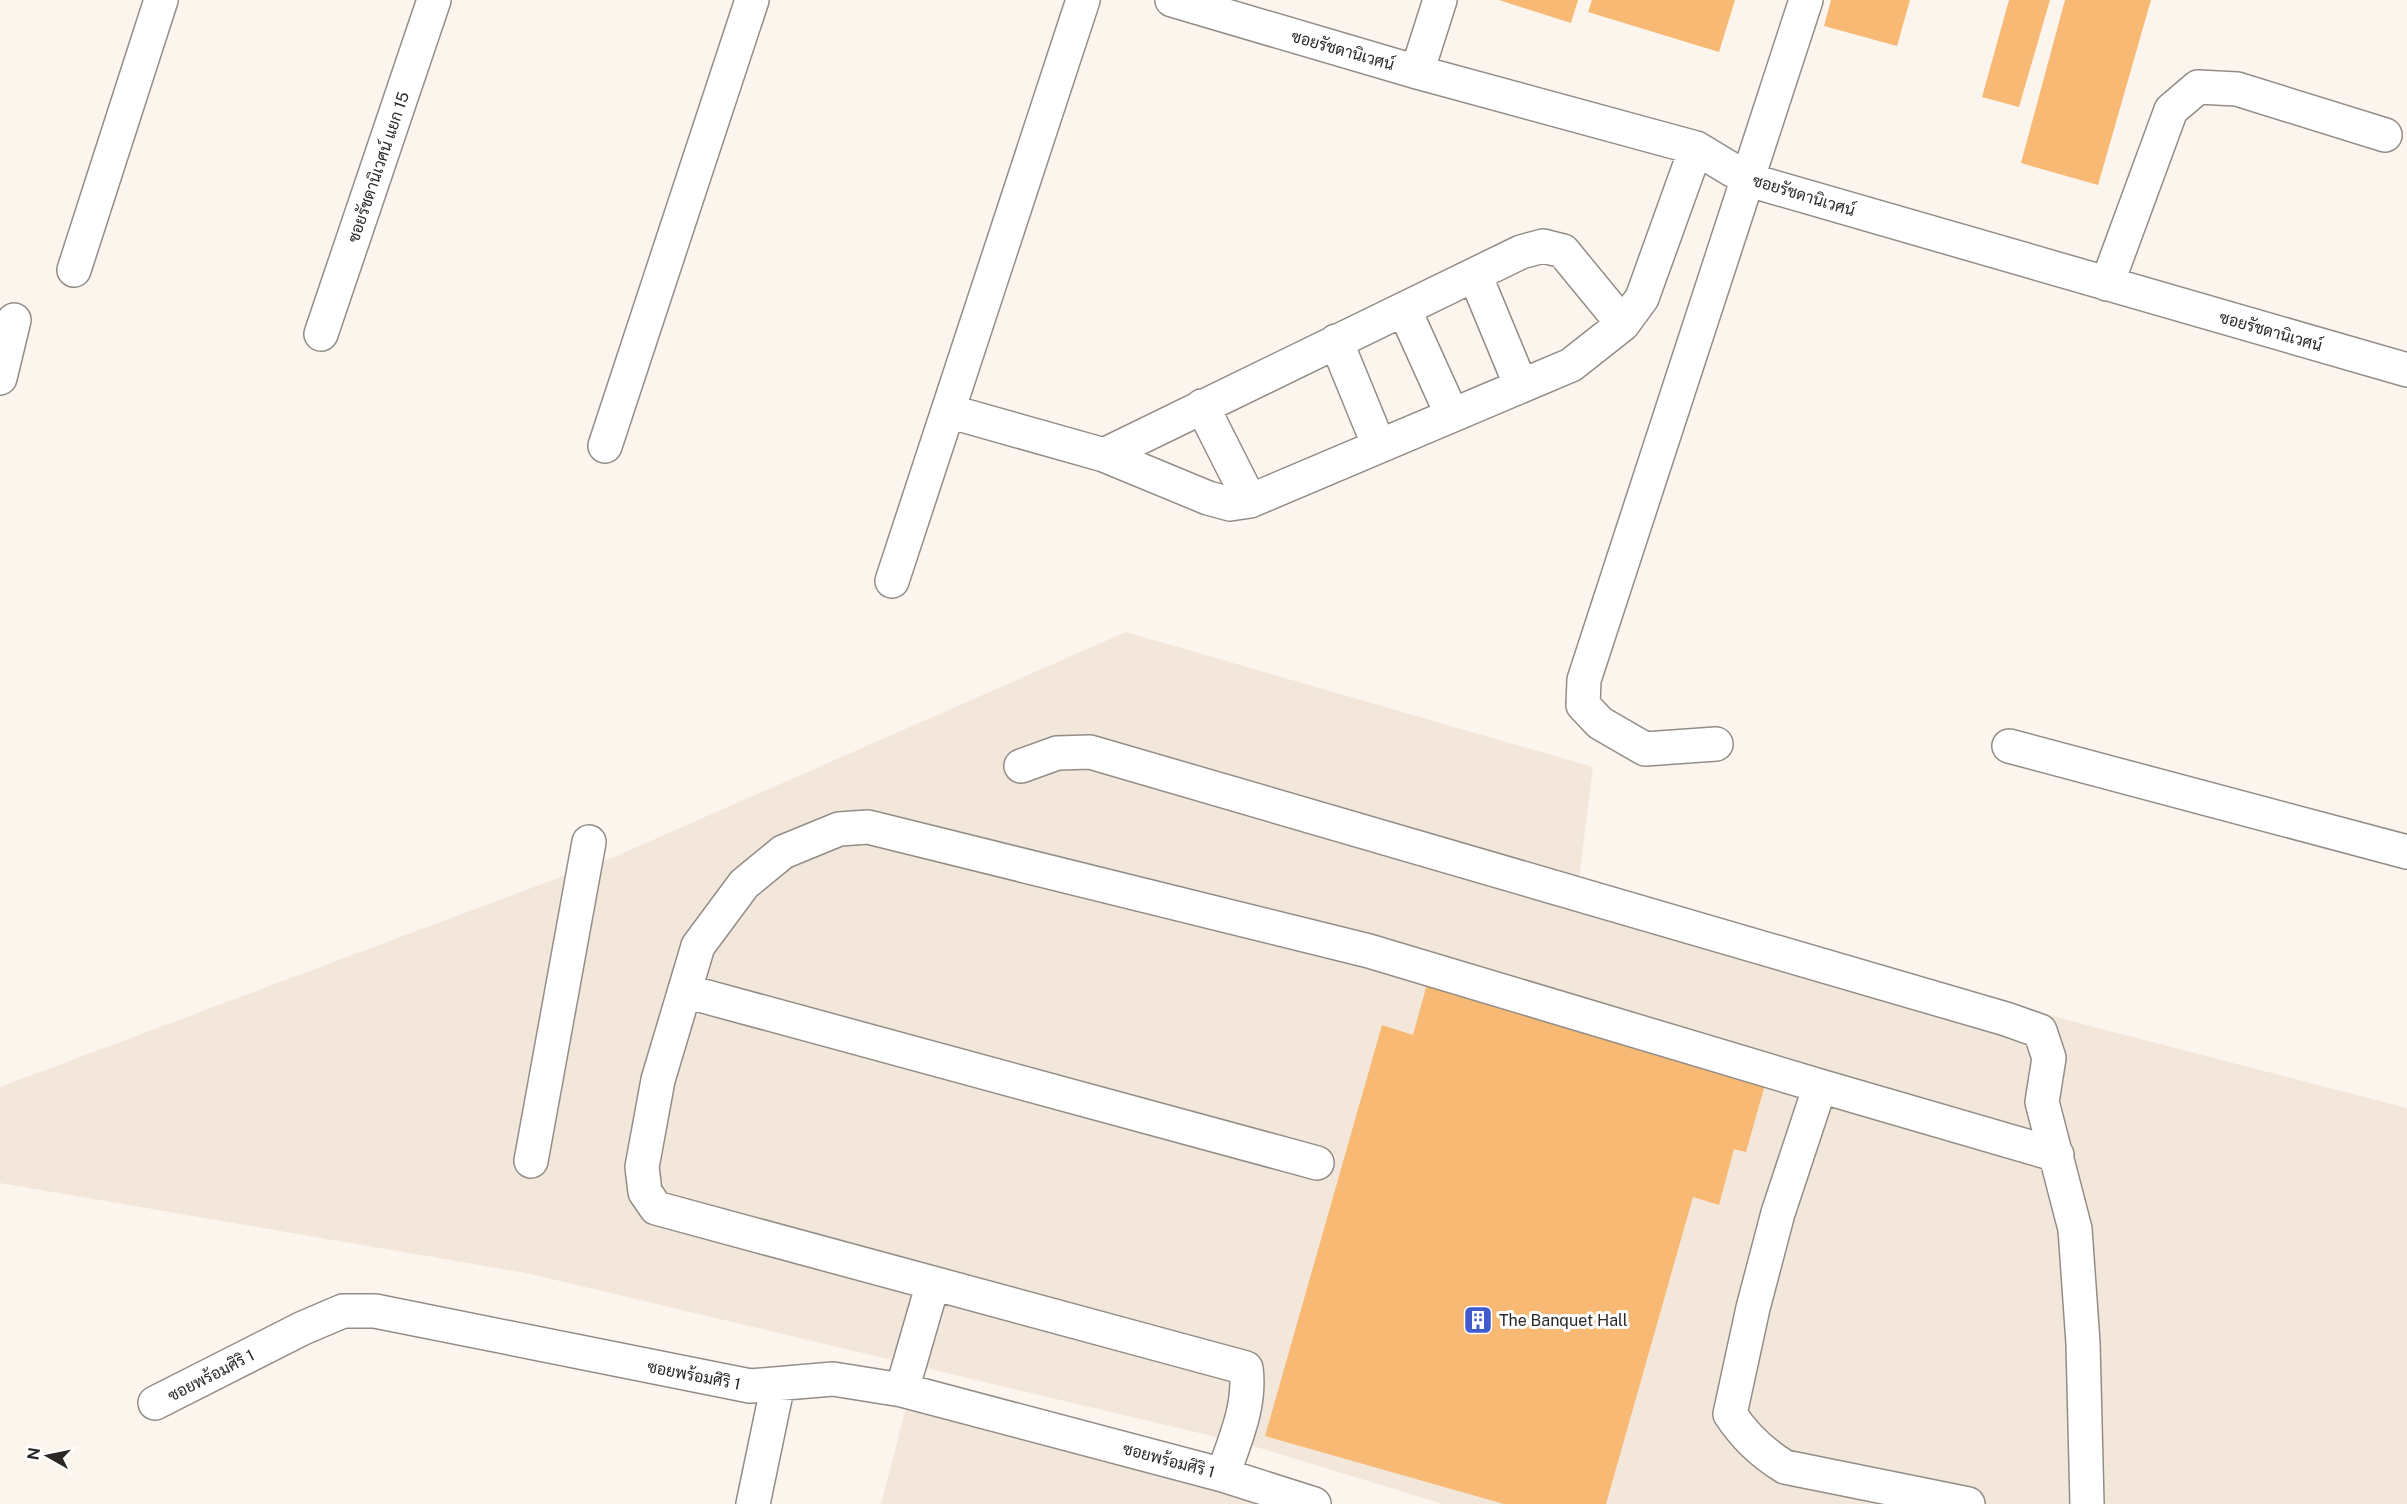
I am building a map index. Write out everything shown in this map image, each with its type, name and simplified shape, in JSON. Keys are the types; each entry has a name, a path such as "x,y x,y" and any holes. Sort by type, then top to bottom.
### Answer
{"street":[{"path":"74,270 161,0"},
{"name":"ซอยรัชดานิเวศน์ แยก 15","path":"321,333 434,0"},
{"path":"605,446 752,0"},
{"path":"892,581 1083,0"},
{"name":"ซอยรัชดานิเวศน์","path":"1172,0 1417,72 1696,148 1749,180 2407,370"},
{"path":"1417,72 1440,0"},
{"path":"1716,744 1644,749 1599,723 1583,705 1584,680 1806,0"},
{"path":"2107,284 2171,110 2198,87 2237,89 2385,135"},
{"path":"948,411 1104,455 1208,498 1230,504 1250,501 1571,365 1623,324 1642,298 1696,148"},
{"path":"1104,455 1521,252 1543,246 1563,251 1623,324"},
{"path":"1475,275 1521,386"},
{"path":"1404,309 1452,415"},
{"path":"0,378 14,320"},
{"path":"1336,341 1379,446"},
{"path":"1202,406 1250,501"},
{"path":"2009,746 2407,852"},
{"path":"1021,766 1057,753 1090,752 2040,1031 2049,1058 2043,1102 2075,1229 2083,1343 2087,1504"},
{"path":"1223,1475 1249,1390 1246,1368 656,1208 645,1192 642,1167 658,1080 698,946 744,884 783,852 839,829 868,828 1369,951 2057,1155"},
{"path":"531,1161 589,842"},
{"path":"684,991 1317,1163"},
{"path":"1820,1086 1778,1213 1730,1414 1743,1433 1763,1453 1785,1467 1968,1504"},
{"path":"902,1390 933,1283"},
{"name":"ซอยพร้อมศิริ 1","path":"155,1403 303,1328 343,1311 375,1311 750,1386 833,1379 902,1390 1223,1475 1314,1504"},
{"path":"753,1504 778,1384"}],"shaded area":[{"path":"1126,632 1593,767 1579,879 2071,1021 2407,1108 2407,1504 1443,1504 1250,1445 526,1273 0,1183 0,1087 614,857"},
{"path":"907,1404 1280,1504 881,1504"}],"building":[{"path":"1499,0 1578,0 1571,23"},
{"path":"1592,0 1735,0 1719,52 1588,12"},
{"path":"1831,0 1910,0 1897,46 1824,26"},
{"path":"2009,0 2050,0 2019,107 1982,97"},
{"path":"2065,0 2151,0 2098,185 2021,163"},
{"name":"The Banquet Hall","path":"1427,984 1766,1081 1746,1152 1734,1149 1719,1205 1693,1197 1606,1504 1504,1504 1265,1436 1382,1025 1413,1035"}],"place":[{"name":"The Banquet Hall","path":"1478,1320"}]}
